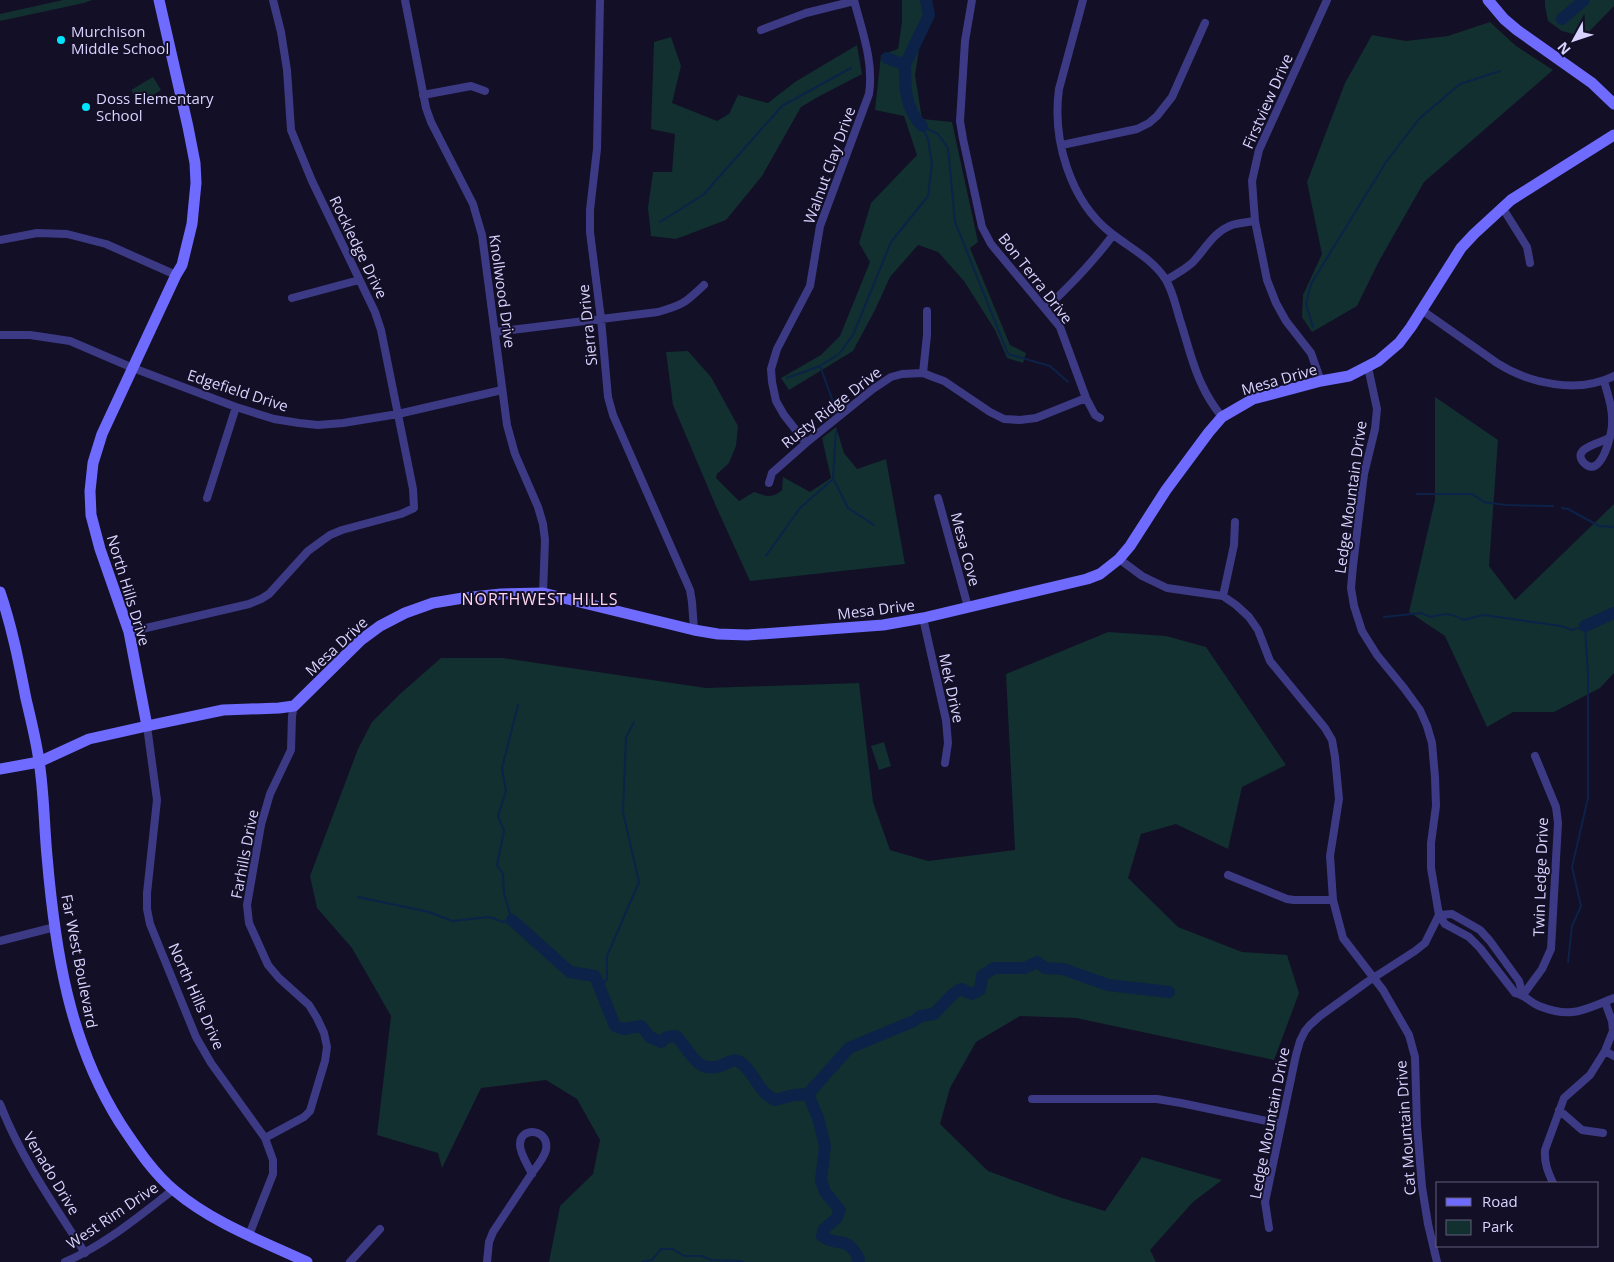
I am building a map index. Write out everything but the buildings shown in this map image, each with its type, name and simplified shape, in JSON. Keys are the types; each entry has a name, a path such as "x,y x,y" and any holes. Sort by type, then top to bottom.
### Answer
{"street":[{"name":"North Hills Drive","path":"158,0 195,164 196,183 192,224 182,265 102,434 93,463 90,491 92,514 100,549 129,632 147,726 157,800 146,893 150,924 196,1037 211,1063 265,1138 273,1160 273,1174 249,1235"},
{"name":"Rockledge Drive","path":"129,632 249,604 261,599 269,594 308,551 330,535 401,514 414,508 413,489 381,330 375,312 312,182 291,130 287,70 281,32 273,0"},
{"name":"Sierra Drive","path":"600,0 597,149 590,210 590,232 602,319 608,397 613,415 690,590 694,630"},
{"path":"761,30 806,13 854,0"},
{"name":"Walnut Clay Drive","path":"806,443 784,415 776,401 772,382 772,369 777,349 810,286 820,226 869,94 871,81 869,58 854,0"},
{"name":"Bon Terra Drive","path":"972,0 965,41 960,121 982,227 991,244 1060,327 1086,398 1094,415 1100,418"},
{"path":"1084,0 1059,89 1058,100 1062,145 1069,176 1075,189 1101,226 1155,266 1166,280 1173,296 1201,384 1210,401 1222,417"},
{"name":"Firstview Drive","path":"1321,381 1311,353 1286,321 1276,303 1267,280 1255,220 1252,181 1256,161 1327,0"},
{"path":"1488,0 1504,19 1517,30 1592,83 1614,104"},
{"name":"Knollwood Drive","path":"408,1 426,108 431,122 473,204 482,236 507,425 515,454 538,507 543,524 545,540 543,593"},
{"path":"1062,145 1137,129 1149,123 1172,97 1205,23"},
{"path":"424,95 471,86 485,91"},
{"name":"Mesa Drive","path":"294,706 361,640 380,626 405,613 433,603 463,598 501,594 543,593 694,630 718,634 784,633 883,625 923,618 1087,580 1100,574 1120,559 1166,490 1222,417 1253,399 1321,381 1349,376 1368,367 1387,354 1399,343 1423,311 1468,240 1502,207 1614,135"},
{"path":"1502,207 1527,247 1530,263"},
{"path":"1166,280 1193,262 1208,242 1221,231 1232,225 1255,220"},
{"path":"0,240 37,233 67,234 106,244 176,275"},
{"path":"1046,308 1095,259 1113,235"},
{"path":"292,298 359,280"},
{"path":"495,332 658,312 680,306 704,285"},
{"path":"922,374 927,335 927,311"},
{"path":"1423,311 1509,371 1537,380 1582,386 1604,381 1614,376"},
{"name":"Edgefield Drive","path":"0,334 30,335 70,341 133,368 236,407 274,419 318,425 398,414 502,390"},
{"name":"Ledge Mountain Drive","path":"1269,1228 1265,1202 1296,1054 1305,1031 1329,1008 1415,951 1424,943 1439,915 1431,868 1431,843 1436,806 1432,743 1420,710 1377,656 1362,631 1354,606 1352,588 1353,566 1364,474 1375,429 1376,415 1368,367"},
{"name":"Rusty Ridge Drive","path":"769,483 772,473 806,443 890,377 904,374 922,374 944,381 990,412 1004,419 1036,418 1086,398"},
{"path":"1604,381 1610,403 1612,424 1609,438"},
{"path":"207,498 236,407"},
{"name":"Mesa Cove","path":"938,498 968,607"},
{"path":"1223,596 1234,545 1235,522"},
{"name":"Cat Mountain Drive","path":"1120,559 1142,576 1167,588 1223,596 1236,605 1249,617 1258,630 1270,661 1325,728 1332,740 1340,799 1330,856 1333,900 1343,938 1383,990 1409,1035 1415,1057 1417,1125 1422,1187 1437,1262"},
{"name":"Far West Boulevard","path":"0,592 4,613 16,649 39,762 55,927 71,1010 88,1060 101,1088 130,1139 173,1190 210,1216 307,1262"},
{"name":"Mek Drive","path":"923,618 946,720 948,743 945,763"},
{"path":"0,769 39,762 89,739 147,726 223,710 294,706"},
{"name":"Farhills Drive","path":"265,1138 304,1117 310,1111 325,1061 327,1047 318,1018 309,1006 268,965 249,923 247,905 266,807 270,794 291,750 294,706"},
{"name":"Twin Ledge Drive","path":"1523,995 1542,969 1550,949 1558,823 1556,807 1535,756"},
{"path":"1228,876 1287,899 1333,900"},
{"path":"1523,995 1518,981 1480,930 1452,914 1439,915 1445,924 1469,937 1480,948 1515,993 1523,995 1536,1004 1563,1013 1575,1013 1614,998"},
{"path":"0,941 55,927"},
{"path":"1553,1182 1546,1167 1545,1150 1564,1098 1590,1074 1605,1051 1613,1031 1612,1021 1605,1002"},
{"path":"1605,1051 1614,1056"},
{"path":"1032,1098 1157,1099 1282,1124"},
{"name":"Venado Drive","path":"0,1104 16,1142 30,1167 85,1253"},
{"path":"1559,1110 1582,1130 1603,1132"},
{"path":"487,1262 489,1242 493,1232 532,1174 545,1154 546,1140 537,1132 525,1134 520,1146 532,1174"},
{"name":"West Rim Drive","path":"65,1262 85,1253 130,1223 173,1190"},
{"path":"350,1262 380,1229"}],"green space":[{"path":"63,0 92,0 0,21 0,14"},
{"path":"902,0 927,0 915,75 922,119 952,122 978,242 970,248 1010,345 1026,353 1023,363 1007,358 995,330 964,281 938,252 918,245 890,277 853,351 789,390 781,378 821,355 840,336 870,262 859,243 871,203 917,155 904,116 875,110 881,55 898,49 902,22"},
{"path":"1545,0 1614,0 1614,6 1584,37 1562,31 1548,21"},
{"path":"1490,22 1516,46 1553,70 1424,182 1378,263 1357,306 1312,332 1302,317 1303,295 1322,254 1307,182 1345,83 1372,35 1406,41 1448,36"},
{"path":"671,37 681,66 672,103 717,121 729,114 738,95 768,103 795,82 857,45 862,74 801,107 762,176 726,220 676,239 651,236 648,208 653,172 672,172 675,134 651,129 654,42"},
{"path":"153,77 161,90 139,104 131,90"},
{"path":"688,351 711,377 738,426 736,446 729,463 717,474 716,478 739,501 754,492 775,495 782,490 783,477 810,492 831,478 822,438 836,427 844,453 857,469 886,459 905,564 750,581 673,405 666,352"},
{"path":"1435,397 1498,440 1489,566 1515,600 1614,504 1614,673 1600,688 1554,712 1513,712 1487,727 1445,636 1409,612 1435,500"},
{"path":"1108,632 1166,636 1206,647 1286,765 1242,787 1228,849 1176,824 1141,834 1128,878 1178,927 1242,952 1287,955 1299,993 1274,1060 1076,1018 1020,1016 976,1042 950,1088 940,1124 988,1171 1062,1198 1105,1211 1142,1157 1222,1180 1193,1202 1150,1250 1156,1262 549,1262 560,1206 593,1174 600,1140 577,1099 546,1080 481,1088 442,1168 438,1153 377,1135 391,1016 352,948 317,908 310,876 358,749 372,722 441,658 503,658 706,688 859,683 873,802 890,850 928,861 1015,850 1006,674"},
{"path":"884,742 891,766 879,770 871,746"}],"waterway":[{"path":"887,58 905,65 929,15 926,0"},
{"path":"1562,19 1584,0"},
{"path":"905,65 909,105 922,126"},
{"path":"660,222 703,195 782,106 851,68"},
{"path":"1313,327 1306,304 1311,284 1386,162 1419,119 1460,84 1500,71"},
{"path":"835,407 820,366 839,354 853,335 891,242 928,196 932,164 928,139 922,126"},
{"path":"923,127 938,134 948,148 955,222 1008,354 1050,366 1068,382"},
{"path":"787,378 820,366"},
{"path":"766,556 800,508 833,479 836,431"},
{"path":"834,480 848,508 874,525"},
{"path":"1417,494 1472,494 1484,502 1506,505 1553,506"},
{"path":"1562,508 1568,509 1599,526 1614,527"},
{"path":"1384,617 1421,613 1431,617 1444,614 1452,615 1464,620 1483,615 1561,626 1572,630 1585,626 1588,675 1588,798 1572,867 1581,906 1572,926 1568,962"},
{"path":"1585,626 1614,613"},
{"path":"358,897 429,912 452,921 489,917 503,922 512,920 504,894 503,874 497,865 504,831 498,816 506,791 502,768 518,705"},
{"path":"599,988 607,979 607,956 639,882 623,812 626,737 634,722"},
{"path":"512,920 570,972 595,976 615,1026 623,1029 641,1026 650,1037 661,1042 667,1037 676,1036 695,1060 706,1067 738,1061 746,1067 765,1093 775,1100 794,1095 808,1094 818,1118 825,1146 821,1180 825,1192 840,1210 836,1219 824,1229 822,1236 846,1244 855,1251 859,1259 858,1262"},
{"path":"808,1094 849,1048 914,1021 920,1016 934,1014 953,994 961,989 972,994 980,990 982,976 994,968 1025,968 1037,962 1045,968 1063,969 1108,985 1169,992"},
{"path":"642,1262 652,1260 661,1249 673,1249 684,1256 702,1256 711,1260 743,1262"}],"place":[{"name":"Murchison Middle School","path":"61,40"},
{"name":"Doss Elementary School","path":"86,107"}],"district":[{"name":"NORTHWEST HILLS","path":"540,599"}]}
